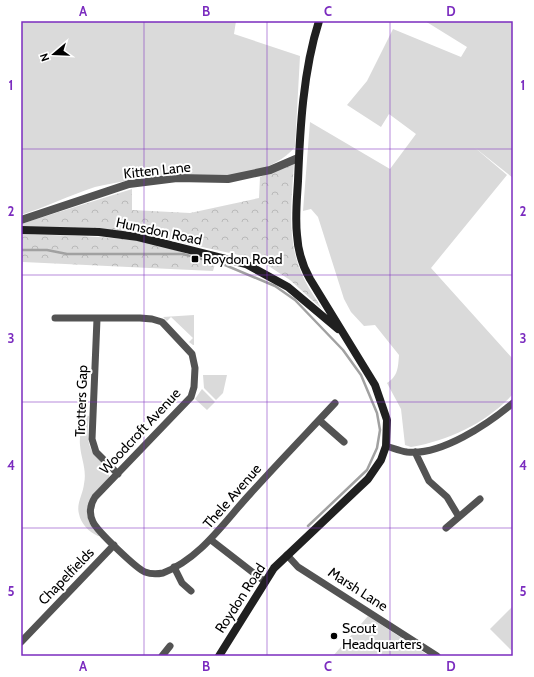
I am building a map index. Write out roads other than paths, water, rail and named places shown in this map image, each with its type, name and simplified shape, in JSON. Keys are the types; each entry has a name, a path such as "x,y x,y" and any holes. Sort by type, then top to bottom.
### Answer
{"main road":[{"name":"Roydon Road","path":"218,656 264,581 287,554 368,479 381,460 386,446 387,420 370,374 340,330 305,270 299,252 296,225 298,158 309,58 319,21"},
{"name":"Hunsdon Road","path":"21,230 99,232 138,237 246,264 288,287 332,325 340,330"}],"street":[{"name":"Kitten Lane","path":"21,220 129,184 176,178 228,179 270,170 298,158"},
{"name":"Woodcroft Avenue","path":"55,318 140,318 157,320 187,347 192,354 195,368 194,387 191,397 95,497 91,504 90,512 95,526 137,567 146,573 161,573 174,567 211,540"},
{"name":"Trotters Gap","path":"97,319 92,440 96,452 118,474"},
{"name":"Thele Avenue","path":"264,581 211,540 237,508 335,403"},
{"path":"386,446 402,451 415,452 441,446 473,432 513,403"},
{"path":"319,420 344,442"},
{"path":"415,452 429,481 447,497 459,517"},
{"path":"446,528 480,498"},
{"name":"Chapelfields","path":"21,642 114,545"},
{"name":"Marsh Lane","path":"287,554 298,567 437,656"},
{"path":"174,567 182,583 191,591"},
{"path":"162,656 170,646"}],"waterway":[{"path":"21,250 47,250 67,254 183,254 225,265 275,286 295,300 343,350 361,375 377,413 380,430 377,448 367,470 308,526"}],"place":[{"name":"Roydon Road","path":"195,259"},
{"name":"Scout Headquarters","path":"334,636"}]}
